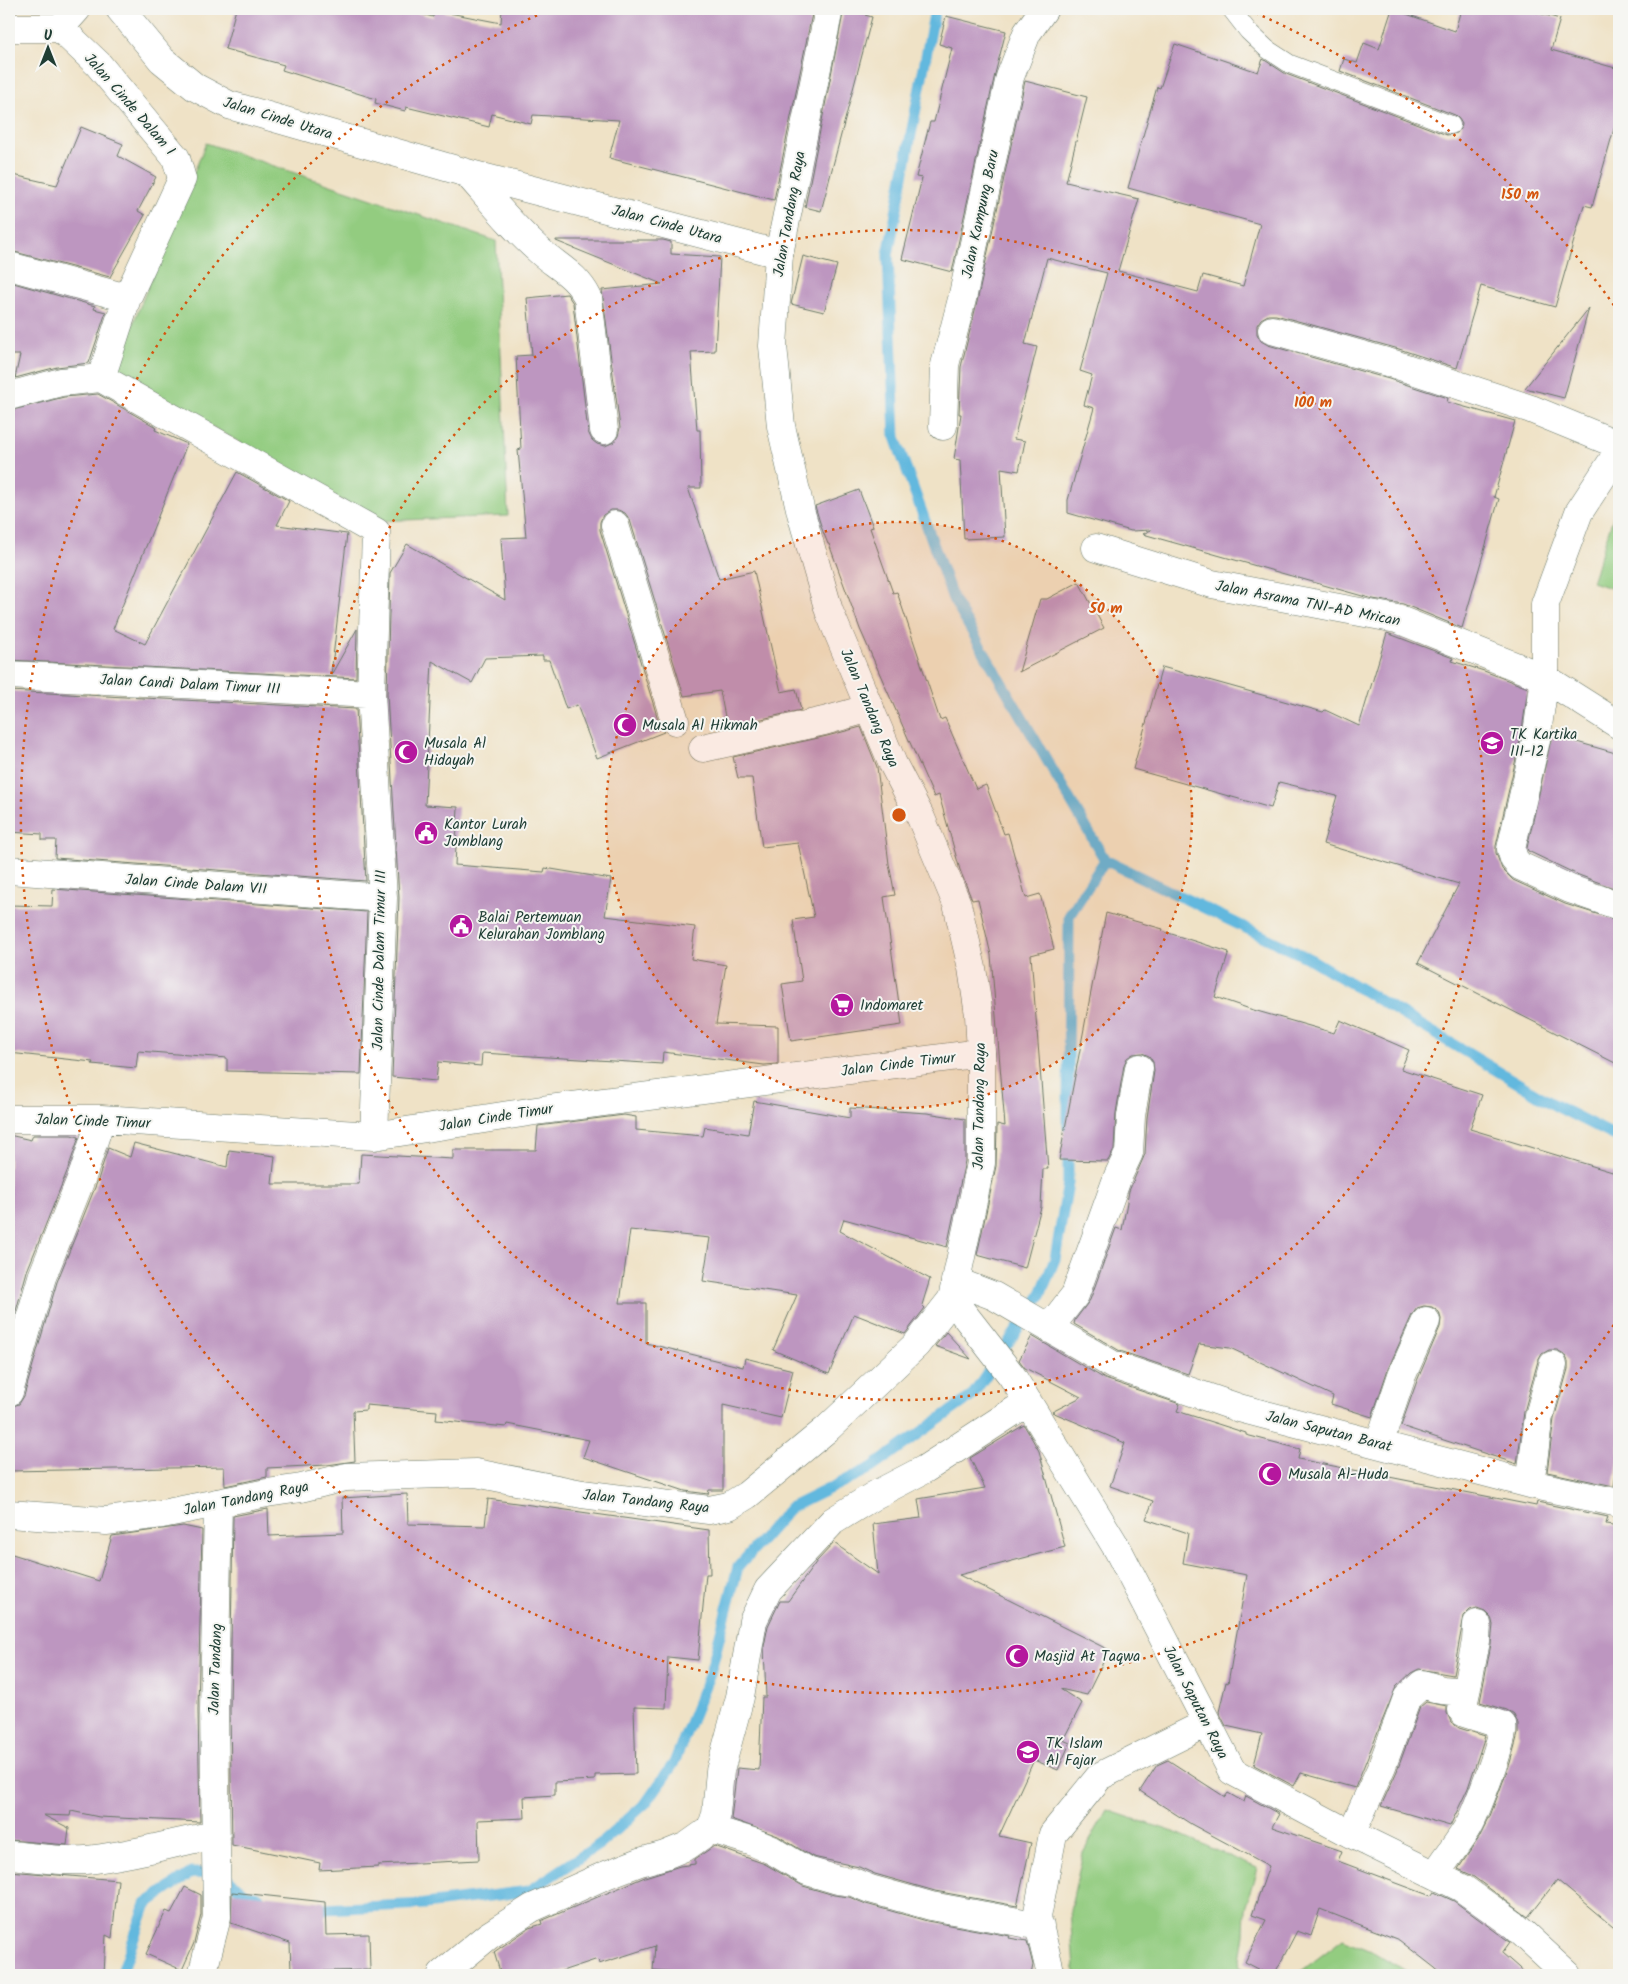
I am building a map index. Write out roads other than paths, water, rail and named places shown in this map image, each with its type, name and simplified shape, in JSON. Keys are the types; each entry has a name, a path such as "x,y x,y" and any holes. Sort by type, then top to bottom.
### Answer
{"street":[{"name":"Jalan Cinde Utara","path":"120,9 162,60 194,87 230,105 467,173 779,254"},
{"name":"Jalan Tandang Raya","path":"9,1514 106,1521 162,1514 301,1488 346,1477 476,1473 582,1494 709,1510 729,1506 747,1495 827,1429 877,1383 916,1345 953,1290 981,1163 980,1015 972,968 958,904 921,818 893,764 830,611 801,513 781,426 773,346 779,254 829,9"},
{"name":"Jalan Kampung Baru","path":"943,426 945,365 962,299 1010,77 1027,33 1044,9"},
{"path":"9,28 68,18"},
{"name":"Jalan Cinde Dalam I","path":"68,18 98,64 176,158 182,179 127,298 101,378"},
{"path":"467,173 498,210 541,252 575,278 584,289 588,298 604,430"},
{"path":"9,266 127,298"},
{"path":"1272,330 1394,364 1504,400 1619,445"},
{"path":"9,396 61,382 101,378"},
{"name":"Jalan Cinde Dalam Timur III","path":"101,378 374,529 376,534 371,694 383,898 374,1136"},
{"path":"1619,451 1580,512 1545,604 1545,678 1536,740 1511,849 1514,859 1520,866 1570,889 1619,906"},
{"path":"616,525 675,721"},
{"name":"Jalan Asrama TNI-AD Mrican","path":"1096,548 1212,584 1397,618 1545,678 1619,725"},
{"name":"Jalan Candi Dalam Timur III","path":"9,675 371,694"},
{"path":"703,748 824,721 870,708"},
{"name":"Jalan Cinde Dalam VII","path":"9,870 383,898"},
{"name":"Jalan Cinde Timur","path":"9,1119 101,1119 374,1136 542,1110 981,1053"},
{"path":"1049,1328 1074,1295 1118,1176 1129,1153 1131,1116 1139,1068"},
{"path":"9,1392 42,1277 83,1174 101,1119"},
{"name":"Jalan Saputan Barat","path":"953,1290 994,1296 1113,1365 1239,1408 1530,1484 1619,1503"},
{"name":"Jalan Saputan Raya","path":"953,1290 976,1328 1012,1376 1118,1550 1232,1771 1351,1834 1462,1888 1514,1925 1568,1975"},
{"path":"1379,1444 1402,1375 1426,1321"},
{"path":"1530,1484 1539,1416 1553,1365"},
{"path":"442,1974 488,1936 532,1908 606,1875 687,1846 711,1829 716,1814 717,1793 722,1765 740,1697 752,1621 768,1590 833,1521 875,1495 924,1469 1028,1402"},
{"name":"Jalan Tandang","path":"202,1975 216,1917 214,1710 218,1502"},
{"path":"1435,1875 1472,1819 1501,1744 1504,1729 1502,1725 1464,1713 1462,1710 1474,1657 1477,1624"},
{"path":"1351,1834 1382,1766 1407,1698 1422,1684 1448,1691 1466,1692"},
{"path":"1051,1975 1037,1917 1052,1834 1100,1776 1207,1723"},
{"path":"711,1829 753,1842 772,1850 808,1871 838,1880 853,1882 870,1889 931,1906 1040,1926"},
{"path":"9,1855 84,1860 129,1854 216,1847"}],"lane":[{"path":"1231,9 1248,31 1266,49 1290,64 1451,125"}],"waterway":[{"path":"935,9 888,255 895,437 953,599 1105,860 1312,960 1556,1106 1619,1138"},
{"path":"1068,1127 1069,916 1105,860"},
{"path":"311,1907 323,1909 425,1904 529,1891 600,1844 646,1803 674,1763 710,1673 738,1567 790,1508 871,1468 972,1396 1040,1296 1055,1259 1068,1183 1068,1146"},
{"path":"121,1975 146,1904 191,1873 222,1874 247,1895 259,1897"}],"place":[{"name":"Musala Al Hikmah","path":"625,725"},
{"name":"TK Kartika III-12","path":"1492,743"},
{"name":"Musala Al Hidayah","path":"406,752"},
{"name":"Kantor Lurah Jomblang","path":"426,833"},
{"name":"Balai Pertemuan Kelurahan Jomblang","path":"461,926"},
{"name":"Indomaret","path":"842,1005"},
{"name":"Musala Al-Huda","path":"1270,1474"},
{"name":"Masjid At Taqwa","path":"1017,1656"},
{"name":"TK Islam Al Fajar","path":"1028,1752"}]}
